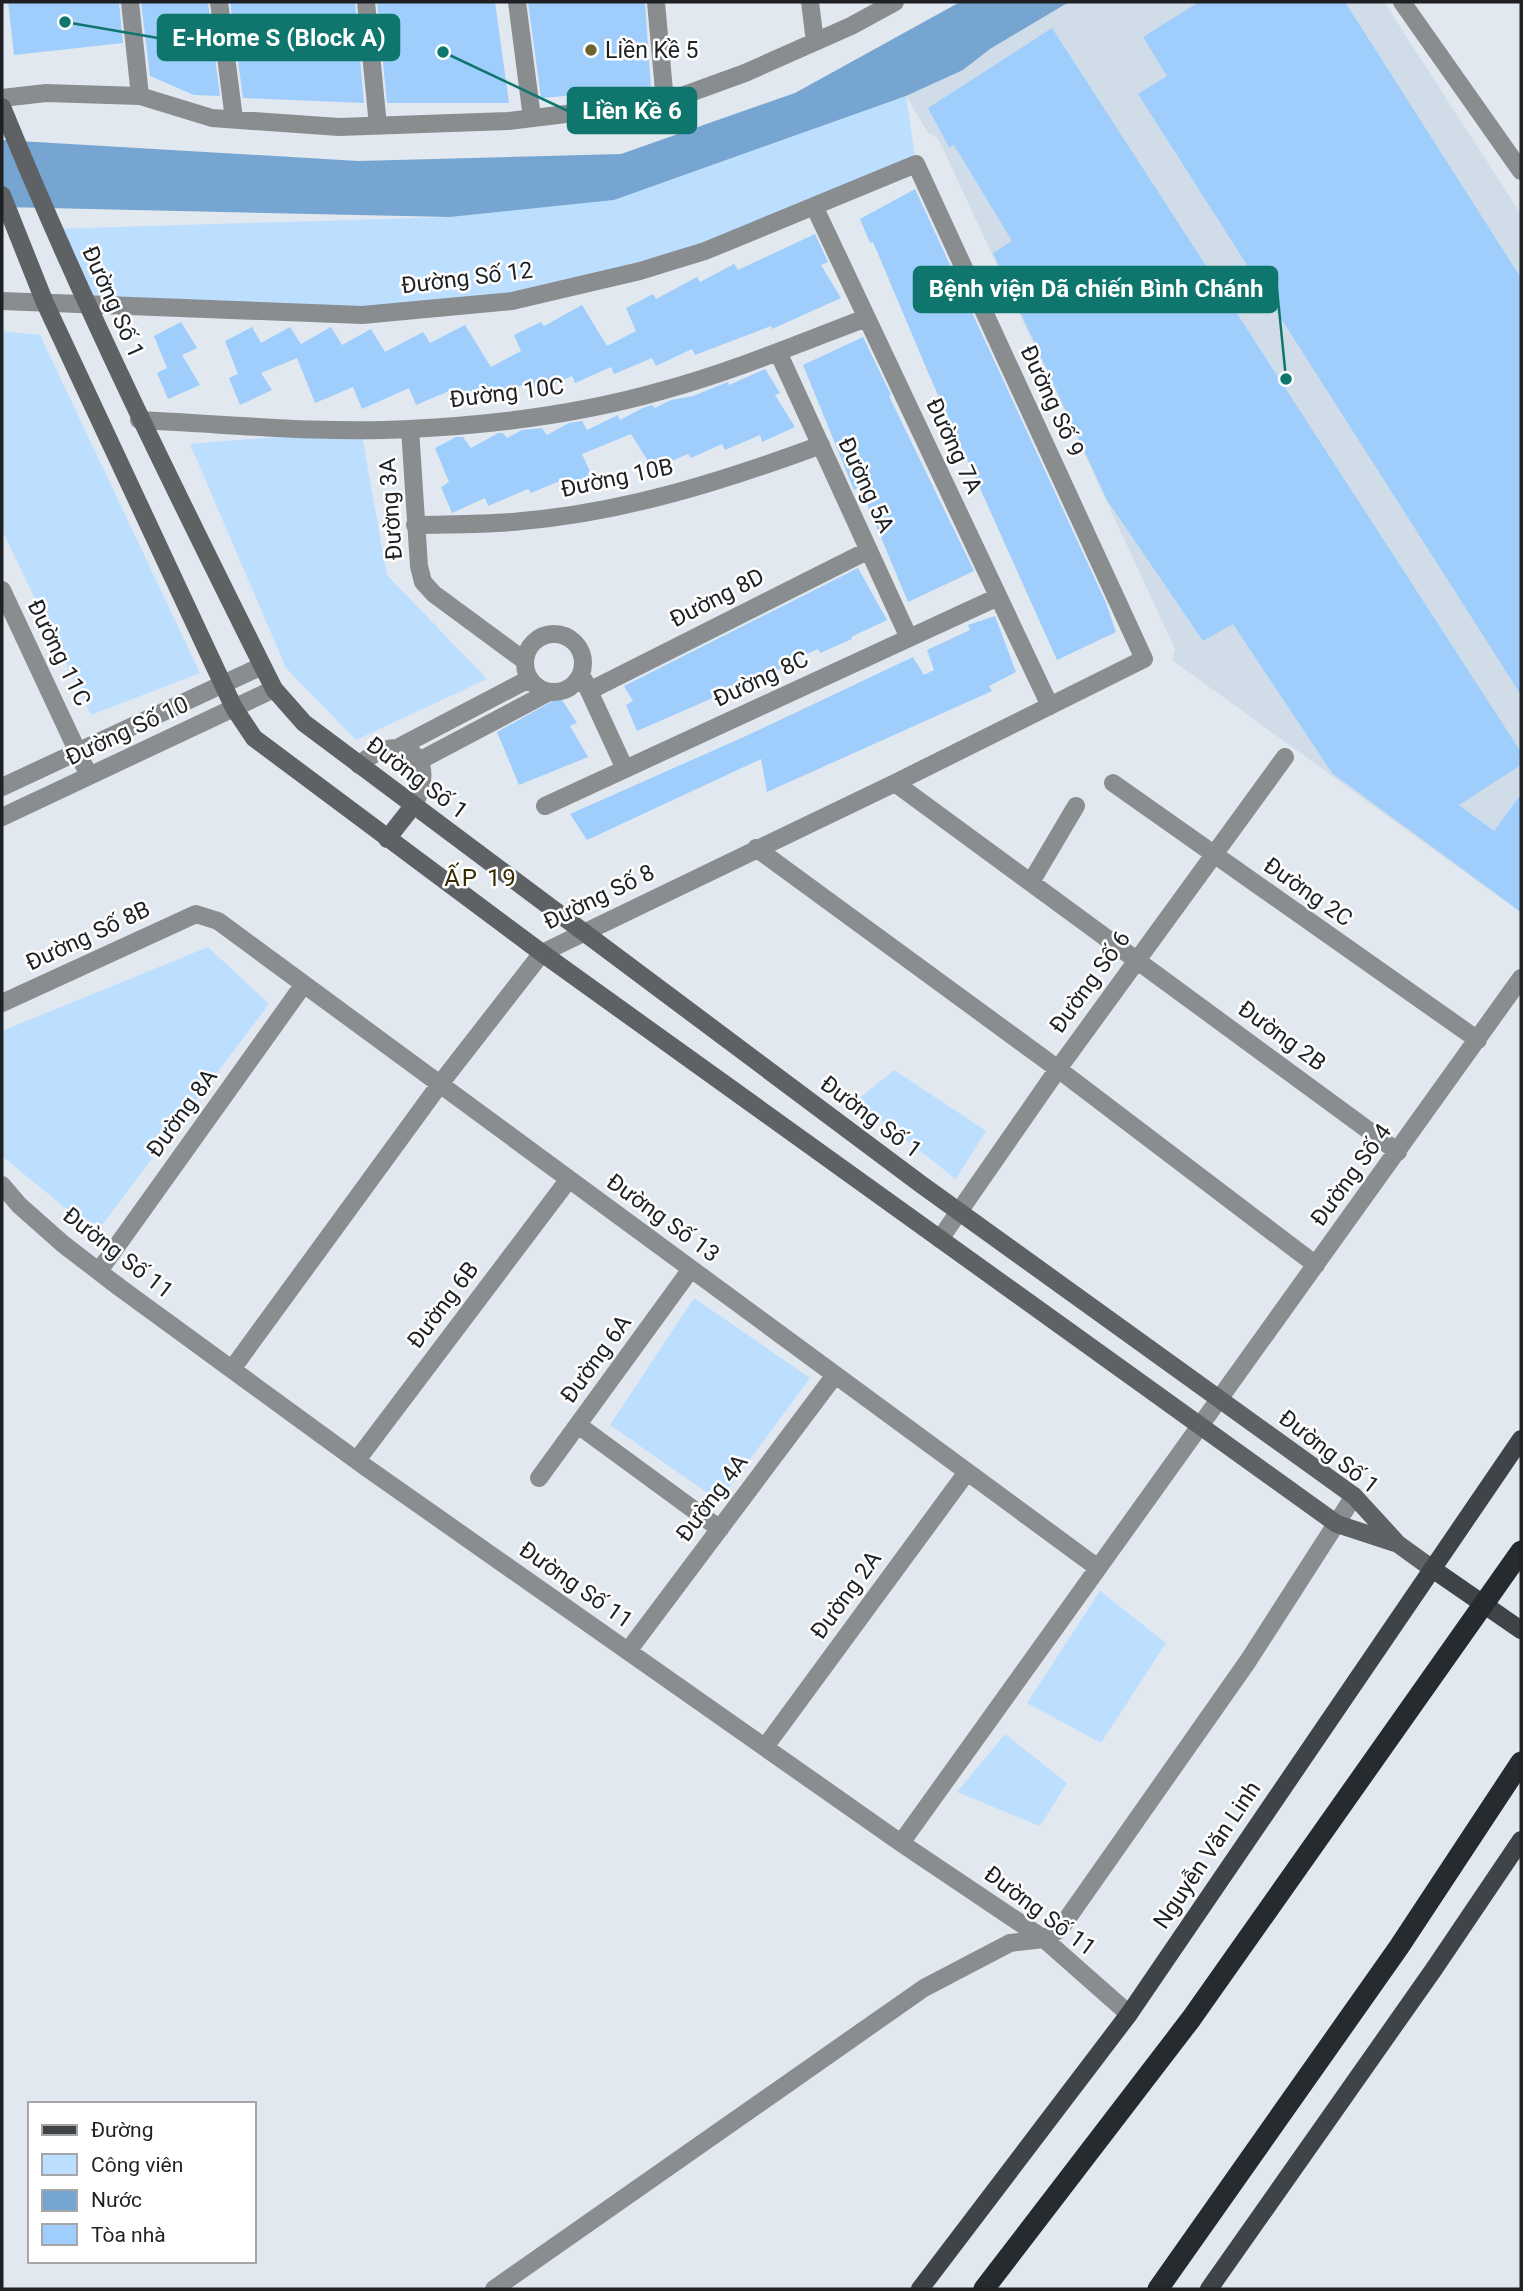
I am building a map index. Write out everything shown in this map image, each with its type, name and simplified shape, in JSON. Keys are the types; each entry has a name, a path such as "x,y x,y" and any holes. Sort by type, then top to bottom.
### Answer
{"highway":[{"path":"984,2289 1178,2037 1485,1606 1521,1551"},
{"path":"1158,2289 1399,1947 1521,1762"}],"main road":[{"name":"Nguyễn Văn Linh","path":"920,2289 1129,2014 1521,1439"},
{"path":"1434,1570 1521,1630"},
{"path":"1209,2289 1434,1969 1521,1840"}],"street":[{"path":"130,2 140,96"},
{"path":"219,2 234,119"},
{"path":"366,2 378,125"},
{"path":"517,2 532,118"},
{"path":"656,2 666,102"},
{"path":"810,2 815,42"},
{"path":"2,98 46,93 140,96 212,118 339,127 532,118 666,102 745,73 895,2"},
{"path":"1402,2 1521,171"},
{"name":"Đường Số 1","path":"4,113 85,304 139,420 274,689 304,723 960,1213 1354,1496 1398,1544"},
{"name":"Đường Số 12","path":"2,301 362,315 512,302 640,271 705,251 916,164"},
{"name":"Đường Số 9","path":"916,164 1144,659"},
{"name":"Đường Số 1","path":"2,195 45,303 234,708 254,738 542,953 1337,1524 1398,1544"},
{"name":"Đường 7A","path":"814,206 1049,706"},
{"name":"Đường 10C","path":"139,420 287,428 410,429 539,417 659,392 778,352 866,317"},
{"name":"Đường 5A","path":"778,352 909,638"},
{"name":"Đường 3A","path":"410,429 415,525 423,582 527,670"},
{"name":"Đường 10B","path":"415,525 522,521 634,503 739,475 821,445"},
{"name":"Đường 8D","path":"585,683 869,550"},
{"name":"Đường 8C","path":"545,806 998,597"},
{"name":"Đường 11C","path":"4,599 79,750 89,776"},
{"path":"359,765 381,750 401,746 527,670 533,642 541,637 561,634 578,646 583,655 585,683 625,769"},
{"name":"Đường Số 8","path":"232,1369 440,1084 542,953 582,931 895,783 1144,659"},
{"name":"Đường Số 10","path":"2,787 262,666"},
{"path":"527,670 549,692"},
{"path":"419,761 549,692 585,683"},
{"name":"Đường Số 10","path":"2,817 274,689"},
{"path":"387,839 413,806 423,783 419,761 401,746"},
{"name":"Đường Số 6","path":"940,1239 1058,1069 1285,757"},
{"name":"Đường 2B","path":"895,783 1398,1152"},
{"name":"Đường 2C","path":"1113,783 1213,856 1478,1040"},
{"path":"1031,882 1076,806"},
{"path":"756,848 1058,1069 1316,1265"},
{"name":"Đường Số 13","path":"195,914 218,921 1098,1568"},
{"name":"Đường Số 8B","path":"2,1003 195,914"},
{"name":"Đường Số 4","path":"901,1843 1521,978"},
{"name":"Đường 8A","path":"99,1271 304,984"},
{"name":"Đường 6B","path":"357,1460 569,1179"},
{"name":"Đường Số 11","path":"2,1185 19,1205 99,1271 232,1369 901,1843 1044,1939 1129,2014"},
{"name":"Đường 6A","path":"539,1478 691,1269"},
{"name":"Đường 4A","path":"628,1651 835,1375"},
{"path":"578,1425 720,1529"},
{"name":"Đường 2A","path":"765,1747 967,1472"},
{"path":"494,2289 924,1988 1010,1943 1044,1939 1060,1928 1248,1661 1354,1496"},
{"path":"1398,1544 1434,1570"}],"shaded area":[{"path":"1069,2 1384,2 1521,214 1521,913 1172,660 1175,649 938,138 928,133 906,96 963,70 990,49"}],"green space":[{"path":"906,96 916,164 705,251 512,301 362,315 85,304 53,229 450,217 614,200"},
{"path":"2,331 40,335 200,673 91,715 2,530"},
{"path":"361,430 387,575 487,679 356,740 286,668 190,444"},
{"path":"208,947 269,1004 96,1233 2,1156 2,1031"},
{"path":"894,1070 986,1131 956,1179 856,1101"},
{"path":"694,1298 810,1378 719,1501 610,1425"},
{"path":"1100,1591 1166,1643 1101,1743 1027,1703"},
{"path":"1005,1734 1067,1783 1040,1826 957,1792"}],"water":[{"path":"960,2 1069,2 990,49 963,70 906,96 614,200 450,217 2,207 2,140 358,161 621,154 795,93"}],"building":[{"path":"8,2 119,2 123,43 14,55"},
{"path":"141,2 208,2 220,96 194,95 150,76"},
{"path":"230,2 355,2 364,103 243,98"},
{"path":"377,2 495,2 509,103 387,103"},
{"name":"Liền Kề 5","path":"528,2 645,2 651,89 541,98"},
{"path":"1199,2 1345,2 1521,278 1521,695 1138,94 1167,76 1143,37"},
{"path":"1052,28 1521,752 1521,765 1459,805 1494,831 1521,794 1521,912 1332,773 1233,624 1203,641 1107,500 993,253 1012,241 954,145 949,147 928,108"},
{"path":"915,189 1106,603 1116,632 1057,660 930,377 873,242 870,243 860,219"},
{"path":"815,234 828,262 821,265 841,298 772,329 771,326 695,355 692,349 656,366 652,358 614,374 611,367 575,383 572,376 536,392 531,381 498,396 494,388 455,405 449,391 416,405 409,388 362,409 353,387 315,403 297,358 261,373 272,390 240,405 229,378 238,374 225,341 252,327 261,343 290,327 301,344 331,327 342,345 371,329 385,352 423,332 430,343 465,325 491,367 521,351 514,335 541,322 544,326 582,305 607,346 636,331 626,308 653,294 656,299 697,277 700,282 734,264 738,270"},
{"path":"181,322 197,348 182,355 200,385 168,399 157,373 167,368 154,336"},
{"path":"863,337 974,571 908,602 860,487 854,490 803,365"},
{"path":"765,369 780,393 775,395 795,427 762,442 760,435 725,450 722,444 691,458 688,454 653,469 631,434 582,454 592,476 566,487 562,480 531,493 528,489 488,506 485,498 452,513 441,487 449,482 435,448 456,437 463,437 471,448 498,433 503,433 507,438 522,430 542,428 547,435 569,423 582,421 587,430 618,415 620,420 643,408 652,405 655,408 671,400 693,396 728,382 729,385"},
{"path":"858,568 887,620 851,637 852,639 820,653 818,649 780,666 782,668 637,731 626,705 633,701 624,686"},
{"path":"995,616 1016,672 989,686 992,691 767,792 761,759 587,840 570,814 746,736 913,657 924,675 934,670 927,650 970,630 968,625"},
{"path":"560,697 577,723 570,726 588,757 519,785 497,732"}],"place":[{"name":"E-Home S (Block A)","path":"65,22"},
{"name":"Liền Kề 5","path":"591,50"},
{"name":"Liền Kề 6","path":"443,52"},
{"name":"Bệnh viện Dã chiến Bình Chánh","path":"1286,379"}],"district":[{"name":"ẤP 19","path":"481,878"}]}
